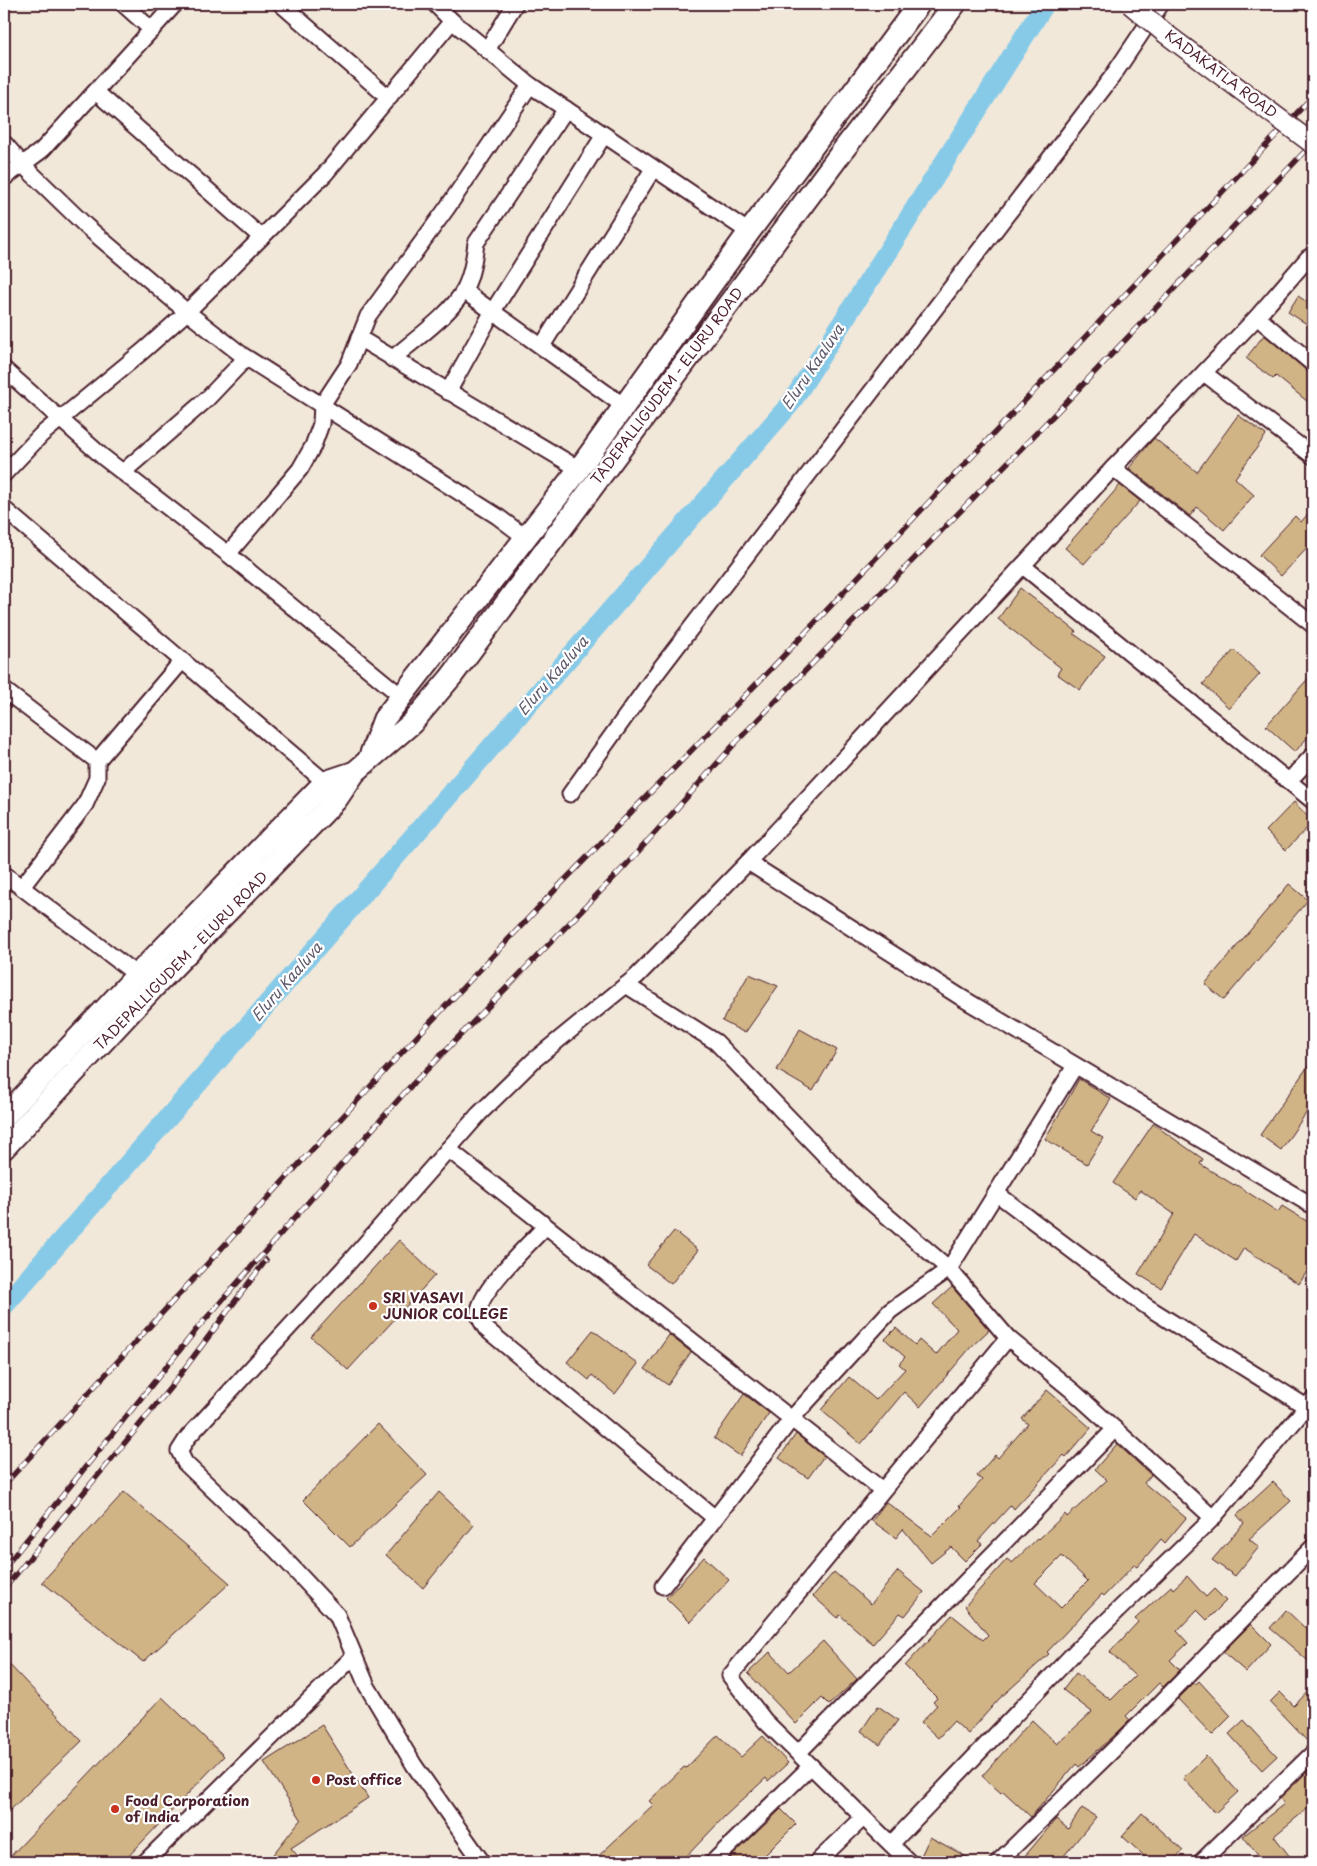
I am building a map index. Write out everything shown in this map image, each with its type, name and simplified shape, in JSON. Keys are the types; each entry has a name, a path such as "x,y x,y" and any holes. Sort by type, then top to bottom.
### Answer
{"main road":[{"name":"TADEPALLIGUDEM - ELURU ROAD","path":"4,1148 152,988 336,800 362,765 384,719 579,469 749,232 919,4"},
{"name":"TADEPALLIGUDEM - ELURU ROAD","path":"4,1117 137,975 325,782 362,765 412,723 451,677 844,149 955,4"}],"street":[{"path":"123,4 152,30"},
{"path":"4,178 42,150 175,4"},
{"path":"282,4 389,98"},
{"path":"435,4 452,21 530,85 749,232"},
{"path":"487,50 515,4"},
{"name":"KADAKATLA ROAD","path":"1130,4 1166,34 1313,144"},
{"path":"570,794 665,662 1112,77 1161,4"},
{"path":"4,474 41,435 144,351 187,312 260,236 325,174 452,21"},
{"path":"228,554 300,469 313,446 321,424 322,405 348,364 368,316 447,208 530,85"},
{"path":"96,92 260,236"},
{"path":"392,359 445,313 464,291 474,261 476,243 566,109"},
{"path":"448,392 493,311 604,135"},
{"path":"4,144 86,226 187,312 246,358 489,511 525,536"},
{"path":"542,346 653,169"},
{"path":"482,1862 414,1764 367,1686 337,1615 277,1551 185,1463 179,1451 188,1437 343,1269 479,1114 534,1060 626,985 748,862 1113,468 1258,317 1308,258 1313,255"},
{"path":"464,291 624,406"},
{"path":"1258,317 1313,364"},
{"path":"359,338 579,469"},
{"path":"123,472 208,399 246,358"},
{"path":"4,368 60,420 123,472 228,554 402,696"},
{"path":"1204,372 1313,456"},
{"path":"1113,468 1313,625"},
{"path":"4,509 325,782"},
{"path":"1023,566 1313,801"},
{"path":"22,887 85,805 97,778 97,761 182,661"},
{"path":"4,690 97,761"},
{"path":"1289,781 1313,755"},
{"path":"748,862 962,998 1313,1206"},
{"path":"4,874 137,975"},
{"path":"626,985 716,1042 865,1197 948,1269 1008,1338 1116,1429 1213,1518"},
{"path":"663,1586 793,1417 890,1311 948,1269 1075,1066"},
{"path":"448,1149 545,1227 793,1417 882,1490"},
{"path":"890,1844 1076,1651 1213,1518 1311,1406 1146,1306 996,1193"},
{"path":"545,1227 506,1267 482,1301 479,1315 486,1329 715,1518"},
{"path":"910,1862 863,1818 766,1720 730,1676 1008,1338"},
{"path":"798,1753 1116,1429"},
{"path":"998,1862 1148,1716 1313,1547"},
{"path":"145,1862 354,1656"},
{"path":"1201,1862 1313,1753"},
{"path":"712,1862 811,1766"},
{"path":"817,1862 863,1818"}],"building":[{"path":"1298,296 1313,306 1313,328 1288,312"},
{"path":"1264,335 1307,371 1313,373 1313,406 1276,376 1273,379 1246,358"},
{"path":"1238,415 1266,435 1235,478 1254,495 1224,530 1197,507 1190,516 1129,468 1154,438 1197,472"},
{"path":"1120,485 1140,501 1084,564 1065,548"},
{"path":"1313,508 1313,542 1281,576 1259,555 1295,516 1301,522"},
{"path":"1020,588 1076,631 1074,634 1105,656 1080,690 1057,674 1061,668 998,619"},
{"path":"1234,650 1260,674 1229,708 1203,684"},
{"path":"1313,673 1313,731 1295,752 1266,726"},
{"path":"1294,802 1313,822 1286,850 1266,831"},
{"path":"1289,884 1308,900 1224,1000 1205,984"},
{"path":"749,974 778,986 745,1033 722,1021"},
{"path":"800,1029 837,1050 813,1091 777,1070"},
{"path":"1313,1059 1313,1103 1281,1150 1260,1135"},
{"path":"1079,1079 1111,1099 1091,1131 1103,1138 1087,1164 1045,1139"},
{"path":"1153,1124 1203,1159 1200,1164 1278,1212 1282,1206 1313,1225 1313,1262 1299,1284 1244,1248 1236,1261 1194,1234 1161,1288 1138,1274 1174,1214 1140,1190 1135,1198 1113,1183"},
{"path":"674,1231 698,1250 671,1284 646,1265"},
{"name":"SRI VASAVI JUNIOR COLLEGE","path":"399,1240 435,1275 348,1370 311,1337"},
{"path":"952,1287 989,1330 971,1347 920,1407 904,1392 861,1444 821,1410 849,1377 876,1400 905,1369 899,1364 905,1357 885,1339 896,1328 915,1345 919,1340 936,1355 957,1329 933,1304"},
{"path":"593,1330 638,1364 615,1394 592,1375 589,1380 567,1362"},
{"path":"669,1335 691,1352 668,1385 645,1369"},
{"path":"1047,1390 1091,1428 1066,1457 1064,1455 1014,1509 1011,1505 978,1541 982,1544 965,1561 951,1547 931,1563 903,1529 896,1538 872,1521 886,1502 932,1536 961,1507 959,1506 982,1480 977,1476 995,1455 998,1458 1028,1424 1022,1419"},
{"path":"744,1394 769,1413 740,1456 714,1438"},
{"path":"378,1424 427,1475 350,1547 303,1500"},
{"path":"796,1434 824,1456 808,1478 779,1458"},
{"path":"1117,1444 1151,1475 1144,1483 1186,1518 1165,1543 1161,1539 1137,1567 1134,1565 1104,1596 1102,1594 1047,1652 1049,1654 999,1699 968,1734 954,1721 938,1738 921,1722 937,1705 933,1702 937,1698 905,1666 952,1615 983,1640 988,1635 965,1606 1007,1559 1012,1563 1065,1514 1067,1517 1107,1480 1095,1469","holes":["1062,1556 1088,1581 1061,1608 1035,1583"]},
{"path":"1273,1482 1291,1501 1249,1539 1259,1547 1235,1576 1212,1560 1244,1523 1237,1515"},
{"path":"124,1492 230,1583 143,1662 42,1582"},
{"path":"439,1492 474,1525 423,1588 386,1555"},
{"path":"704,1557 729,1580 690,1622 666,1598"},
{"path":"898,1571 924,1592 905,1616 900,1613 873,1644 840,1615 838,1618 813,1596 834,1572 871,1604"},
{"path":"1187,1576 1206,1597 1214,1589 1226,1601 1207,1620 1197,1610 1177,1631 1188,1643 1170,1660 1180,1670 1163,1687 1159,1683 1126,1716 1130,1720 1116,1734 1079,1767 1076,1764 1031,1817 1003,1791 1001,1793 982,1776 1032,1720 1057,1744 1092,1712 1063,1690 1076,1673 1111,1700 1135,1676 1110,1652 1138,1622 1135,1619 1171,1586 1173,1589"},
{"path":"1286,1610 1305,1628 1313,1617 1313,1665 1270,1628"},
{"path":"1251,1624 1271,1644 1246,1672 1223,1652"},
{"path":"823,1641 857,1679 829,1705 822,1698 796,1724 748,1673 770,1652 789,1672"},
{"path":"4,1659 82,1741 4,1816"},
{"path":"1199,1681 1231,1716 1212,1735 1178,1699 1194,1683 1196,1684"},
{"path":"1313,1686 1313,1744 1310,1744 1270,1702 1280,1692 1294,1706"},
{"name":"Food Corporation of India","path":"162,1697 224,1756 123,1862 5,1862"},
{"path":"878,1706 898,1720 880,1745 861,1731"},
{"path":"1244,1720 1277,1756 1262,1770 1229,1734"},
{"name":"Post office","path":"322,1725 368,1798 291,1848 303,1862 267,1862 301,1819 264,1762"},
{"path":"718,1735 741,1757 763,1736 788,1763 768,1781 766,1778 725,1816 681,1862 592,1862 653,1805 649,1801 684,1767 686,1768"},
{"path":"1206,1756 1238,1792 1215,1813 1183,1778"},
{"path":"1313,1766 1313,1804 1274,1836 1294,1862 1263,1862 1243,1836 1284,1804 1280,1798"},
{"path":"1082,1808 1096,1817 1059,1862 1020,1862 1056,1819 1068,1829"},
{"path":"781,1809 796,1824 758,1862 726,1862"},
{"path":"1142,1813 1183,1850 1172,1862 1151,1862 1122,1836"},
{"path":"930,1837 976,1862 918,1862"}],"waterway":[{"name":"Eluru Kaaluva","path":"4,1306 791,403 1045,4"}],"railway":[{"path":"4,1485 391,1064 555,890 772,668 1313,96"},
{"path":"4,1568 196,1330 406,1091 627,864 739,739 1049,420 1313,143"},
{"path":"4,1589 170,1388 266,1260"}],"place":[{"name":"SRI VASAVI JUNIOR COLLEGE","path":"373,1306"},
{"name":"Post office","path":"316,1780"},
{"name":"Food Corporation of India","path":"115,1809"}]}
